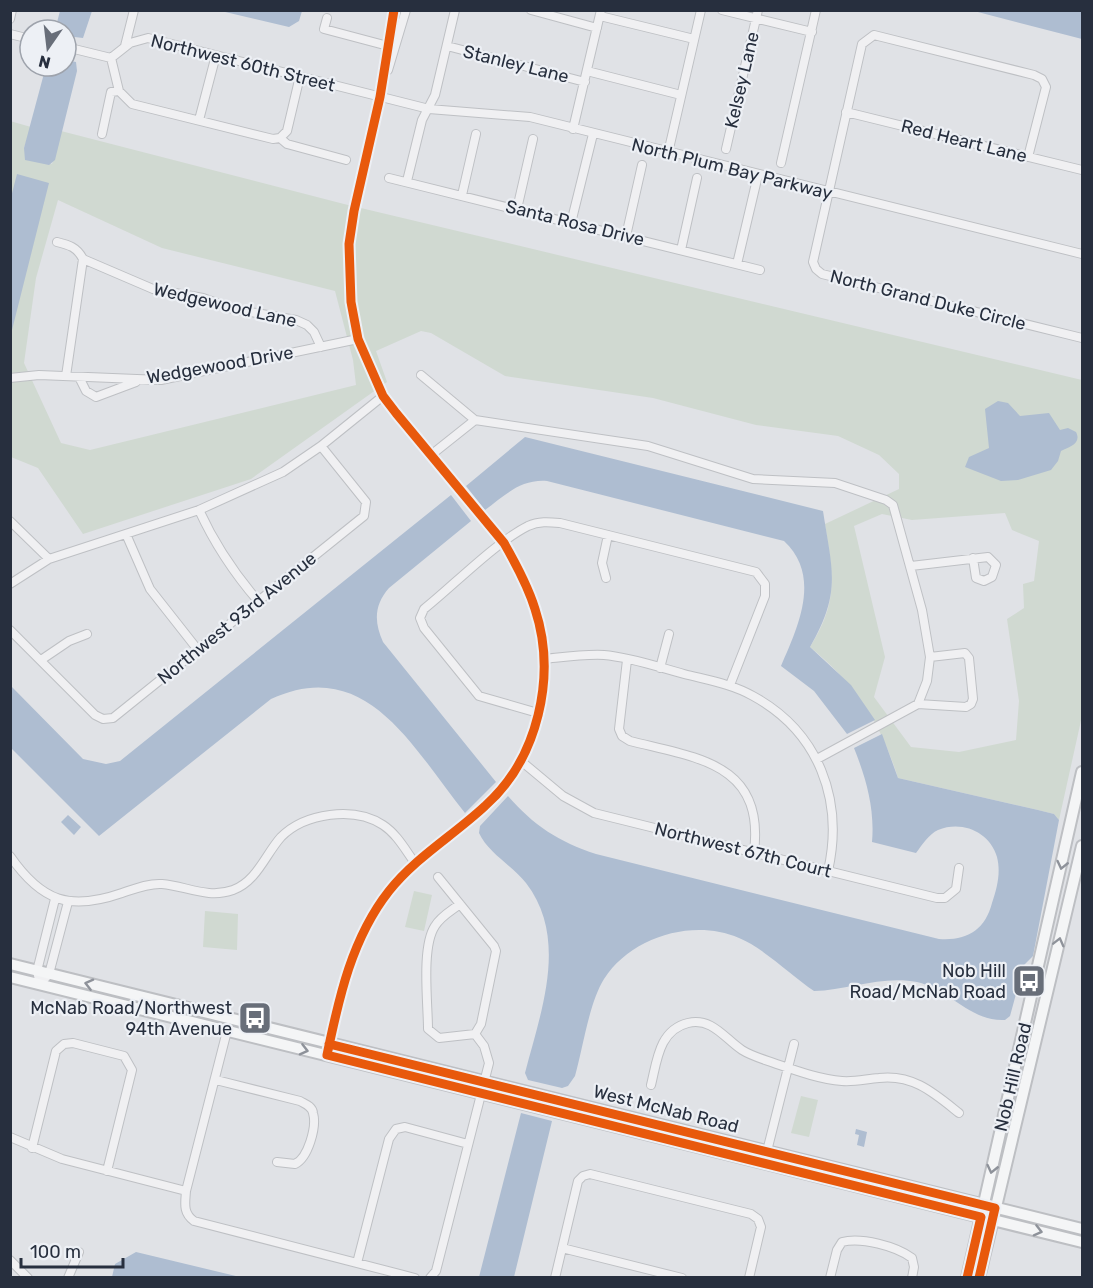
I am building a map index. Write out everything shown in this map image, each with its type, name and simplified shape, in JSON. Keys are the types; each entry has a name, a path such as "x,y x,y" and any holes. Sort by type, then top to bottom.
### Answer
{"main road":[{"name":"Nob Hill Road","path":"967,1278 1079,810 1083,772"},
{"name":"Nob Hill Road","path":"980,1278 1083,846"},
{"name":"West McNab Road","path":"10,964 1083,1229"},
{"name":"West McNab Road","path":"10,977 1083,1242"}],"street":[{"path":"10,19 12,10"},
{"path":"125,46 134,10"},
{"path":"380,97 394,10"},
{"path":"327,1055 347,973 359,938 391,889 416,863 487,805 521,761 538,713 545,658 536,610 518,568 504,543 384,396 358,339 351,302 349,244 354,211 380,97 406,10"},
{"path":"407,182 422,120 435,95 454,10"},
{"path":"531,10 597,28"},
{"path":"668,153 701,10"},
{"path":"722,10 757,15 812,32"},
{"path":"781,163 816,10"},
{"path":"573,129 600,14 694,39"},
{"name":"Kelsey Lane","path":"726,149 757,15"},
{"path":"327,18 324,29 388,46"},
{"path":"827,192 862,44 874,35 1034,75 1042,79 1046,87 1028,156"},
{"name":"Northwest 60th Street","path":"111,58 125,46 148,38 380,97"},
{"name":"Stanley Lane","path":"447,46 585,82"},
{"path":"78,50 111,58 119,91 132,104 280,138 287,144 346,160"},
{"path":"199,120 216,55"},
{"path":"587,71 681,95"},
{"path":"280,138 287,131 300,76"},
{"path":"102,134 111,92 119,91"},
{"name":"North Plum Bay Parkway","path":"380,97 429,109 530,117 1083,255"},
{"name":"Red Heart Lane","path":"846,112 1083,170"},
{"path":"462,195 477,134"},
{"path":"571,223 593,134"},
{"path":"517,209 533,139"},
{"path":"626,236 642,165"},
{"path":"736,264 758,175"},
{"name":"Santa Rosa Drive","path":"389,178 760,270"},
{"path":"681,250 698,178"},
{"name":"North Grand Duke Circle","path":"827,192 813,255 816,269 822,274 1083,338"},
{"name":"Wedgewood Lane","path":"57,242 72,246 83,258 153,289 203,298 233,309 296,320 314,332 321,347"},
{"path":"66,376 83,258"},
{"name":"Wedgewood Drive","path":"10,378 66,376 161,380 358,339"},
{"path":"421,375 475,420 648,446 753,479 821,482 849,486 893,505 922,610 930,657 927,681 918,704"},
{"path":"79,377 86,391 96,397 140,380"},
{"path":"10,584 49,558 200,510 283,472 321,446 384,396"},
{"path":"431,455 475,420"},
{"name":"Northwest 93rd Avenue","path":"41,660 95,715 103,719 113,718 364,516 366,502 321,446"},
{"path":"200,510 213,543 230,568 258,601"},
{"path":"10,521 49,558"},
{"path":"538,713 479,696 423,628 420,618 424,609 504,543 528,526 543,521 756,572 763,578 765,596 762,609 730,686"},
{"path":"126,534 150,590 198,650"},
{"path":"606,578 602,563 609,535"},
{"path":"911,566 973,558"},
{"path":"10,630 41,660 69,641 87,634"},
{"path":"660,668 669,634"},
{"path":"817,759 918,704 966,707 971,704 973,699 969,658 965,653 930,657"},
{"path":"545,658 592,655 627,660 730,686 775,710 792,725 817,759 826,782 835,828 828,871"},
{"path":"627,660 618,729 622,736 630,741 716,764 734,777 752,806 757,834 754,852"},
{"name":"Northwest 67th Court","path":"521,761 563,796 594,813 828,871 945,898 956,889 958,868"},
{"path":"10,856 33,884 55,899 68,902 96,901 160,884 204,893 234,890 255,874 282,836 313,819 333,815 353,815 384,825 416,863"},
{"path":"438,877 496,951 481,1024 475,1034"},
{"path":"40,984 37,971 55,899"},
{"path":"40,984 49,974 68,902"},
{"path":"460,904 442,917 430,934 428,1029 439,1038 475,1034"},
{"path":"651,1086 657,1058 667,1035 676,1027 690,1022 705,1023 719,1030 742,1050 788,1068 830,1080 845,1081 880,1077 907,1079 931,1090 959,1113"},
{"path":"227,1031 186,1191 185,1209 188,1216 194,1221 415,1278"},
{"path":"430,1278 436,1271 489,1063 488,1055 475,1034"},
{"path":"32,1148 56,1051 64,1044 73,1043 124,1056 132,1070 107,1171"},
{"path":"764,1163 794,1044"},
{"path":"216,1080 300,1101 310,1106 313,1123 305,1155 295,1164 277,1162"},
{"path":"357,1263 389,1139 396,1129 405,1127 468,1144"},
{"path":"10,1137 62,1160 186,1191"},
{"path":"555,1278 578,1180 590,1174 751,1214 758,1219 761,1227 749,1278"},
{"path":"830,1278 837,1250 842,1242 852,1239 903,1251 912,1258 914,1267 912,1278"},
{"path":"562,1248 682,1278"},
{"path":"68,1278 79,1252"},
{"path":"10,1260 28,1278"}],"shaded area":[{"path":"10,121 31,127 24,148 52,164 61,131 344,204 1082,380 1082,716 1059,820 1054,814 898,778 883,739 864,705 841,675 810,647 826,615 830,601 831,574 825,524 899,489 899,474 879,455 838,436 756,425 653,398 505,376 431,333 421,331 376,351 387,382 251,479 83,534 38,468 11,457","holes":["58,200 162,248 335,291 353,360 356,385 90,450 61,443 24,363 36,278","1005,513 1012,530 1039,541 1034,581 1023,584 1024,608 1007,619 1019,701 1016,740 959,752 911,747 874,697 885,657 854,526 882,514 912,520"]},
{"path":"414,891 432,895 424,931 405,927"},
{"path":"205,911 238,914 237,950 203,947"},
{"path":"801,1096 818,1100 809,1137 791,1133"}],"water":[{"path":"302,10 299,21 289,27 221,11"},
{"path":"60,11 92,11 83,38 78,37 78,18 58,18"},
{"path":"974,11 1082,11 1082,39"},
{"path":"43,78 75,78 55,160 49,165 25,160 24,148"},
{"path":"17,174 49,183 11,334 10,201"},
{"path":"998,401 1008,403 1020,416 1049,413 1060,430 1068,428 1076,432 1076,442 1061,451 1058,461 1051,470 1018,480 1001,481 965,467 969,457 989,448 985,409"},
{"path":"525,437 823,511 831,565 831,595 827,611 810,647 851,685 875,720 847,734 814,691 781,666 799,619 804,586 802,570 795,555 784,541 547,481 521,485 485,510 466,486"},
{"path":"451,495 471,521 389,588 380,601 377,621 383,642 496,782 465,813 407,737 385,716 361,699 335,689 305,688 271,699 99,836 11,748 11,686 83,759 106,764 120,761"},
{"path":"882,734 898,778 1054,814 1059,820 1033,956 1024,965 1010,1016 1005,1020 981,1016 929,986 904,980 814,991 748,942 721,932 683,931 646,942 616,964 604,979 590,1013 575,1076 568,1086 562,1088 528,1080 525,1073 548,976 549,951 546,928 539,905 526,883 488,847 479,833 480,826 508,796 527,816 558,838 596,854 939,939 966,936 980,927 989,912 998,880 997,857 982,835 974,830 956,826 935,832 916,853 872,842 869,794 854,748"},
{"path":"68,815 81,827 74,835 61,822"},
{"path":"521,1113 552,1121 514,1277 479,1277"},
{"path":"856,1129 867,1132 864,1147 857,1145 859,1135 855,1134"},
{"path":"136,1252 240,1277 112,1277 115,1264"}],"cycle path":[{"path":"394,10 380,97 354,211 349,244 351,302 358,339 383,396 504,543 517,567 532,600 541,635 544,661 543,688 530,741 503,787 473,817 411,867 376,909 356,948 342,990 327,1055 981,1217 967,1278"},
{"path":"329,1044 995,1208 979,1278"}],"place":[{"name":"Nob Hill Road/McNab Road","path":"1029,981"},
{"name":"McNab Road/Northwest 94th Avenue","path":"255,1018"}]}
